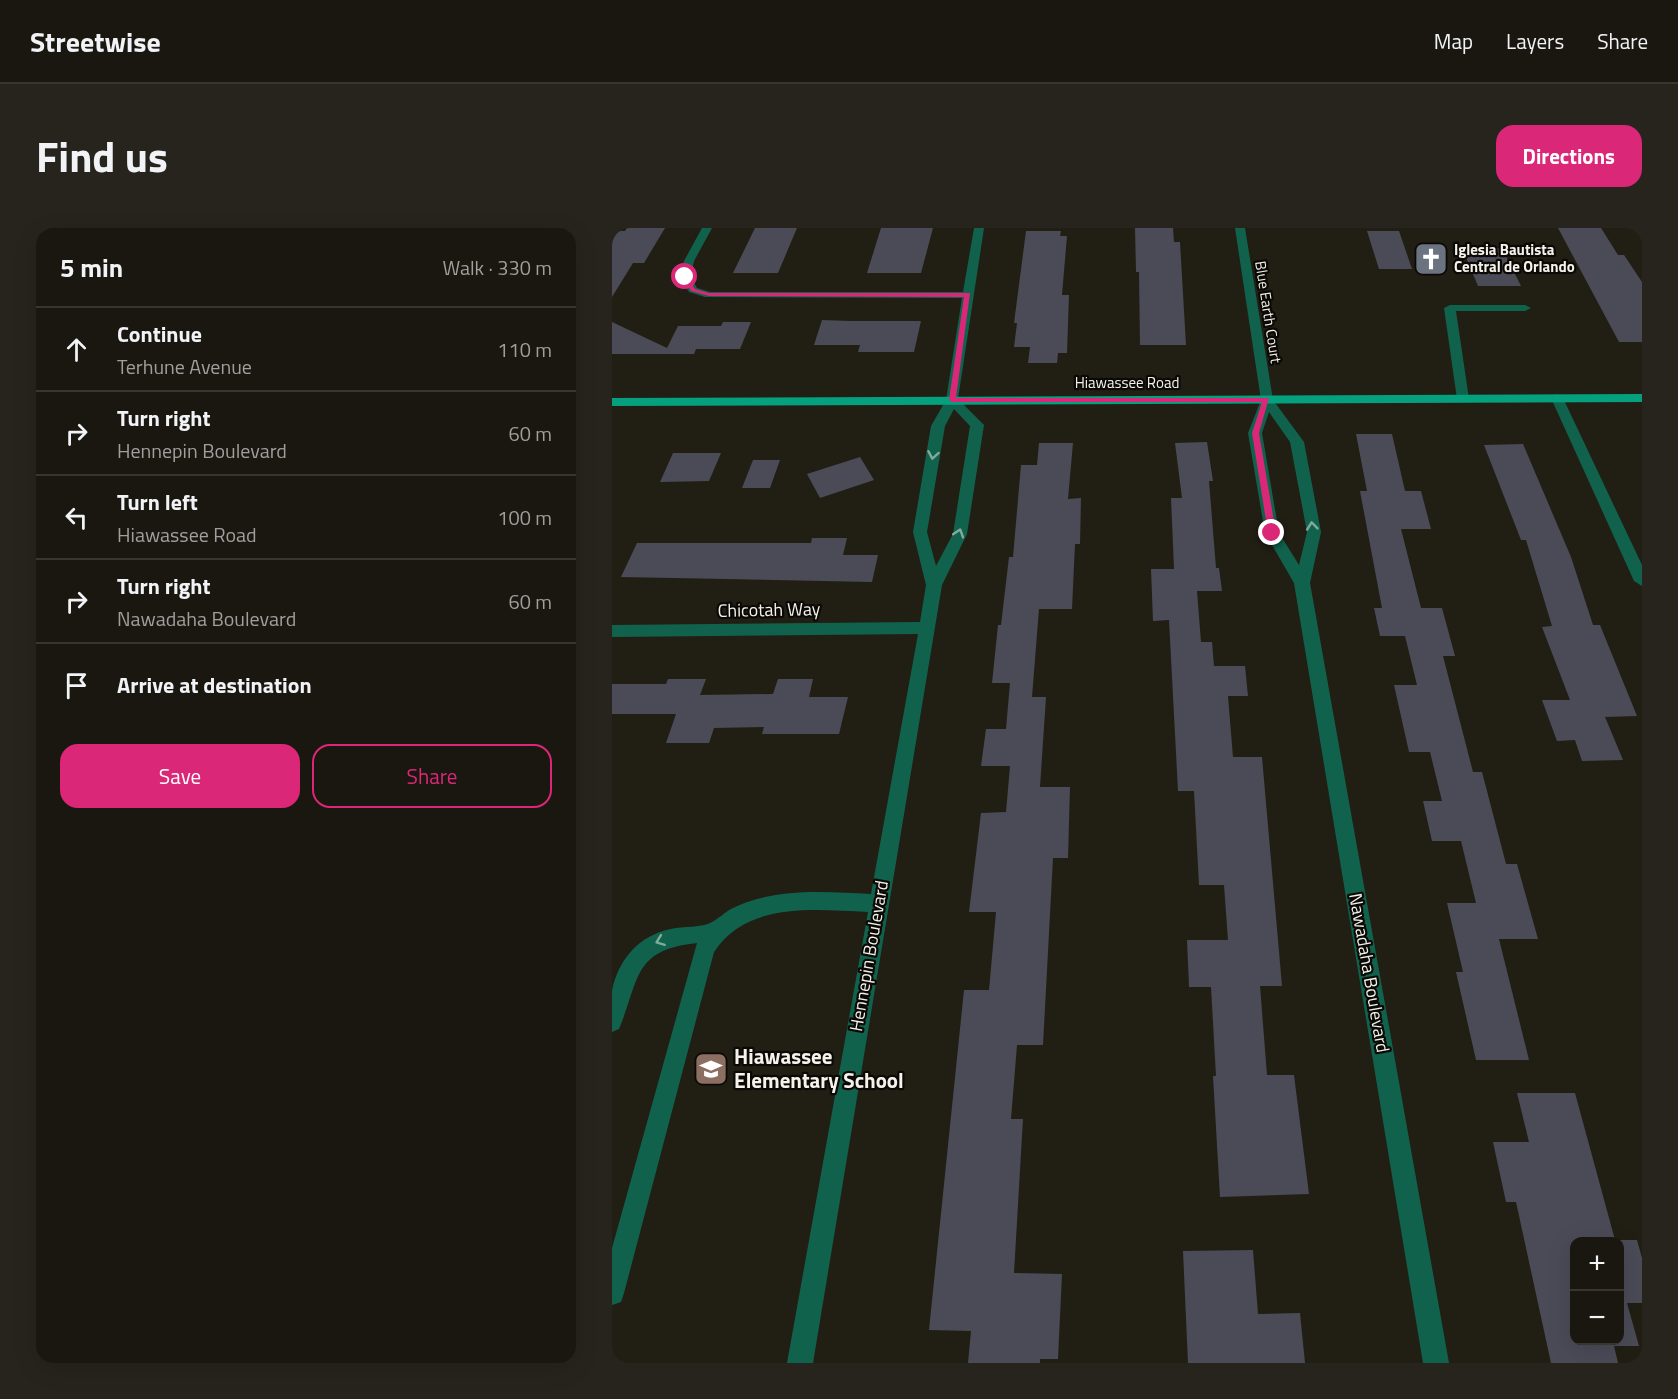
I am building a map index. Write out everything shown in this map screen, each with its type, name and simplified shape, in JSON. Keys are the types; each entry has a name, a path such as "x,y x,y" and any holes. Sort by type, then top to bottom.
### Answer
{"main road":[{"name":"Hiawassee Road","path":"612,402 1642,398"}],"street":[{"path":"707,228 689,261 685,277 693,290 709,295 968,295"},
{"name":"Hennepin Boulevard","path":"934,585 920,532 938,426 952,400 979,228"},
{"name":"Blue Earth Court","path":"1240,228 1267,400"},
{"path":"1463,399 1450,308 1525,308"},
{"path":"1557,398 1642,581"},
{"name":"Hennepin Boulevard","path":"800,1363 934,585 960,534 977,425 952,400"},
{"name":"Nawadaha Boulevard","path":"1267,400 1255,433 1272,533 1302,583 1436,1363"},
{"name":"Nawadaha Boulevard","path":"1267,400 1297,442 1314,532 1302,583"},
{"name":"Chicotah Way","path":"612,631 926,628"},
{"path":"612,1293 705,948 722,926 746,912 772,904 878,903"},
{"path":"612,1022 629,969 639,952 654,942 676,936 717,932"}],"building":[{"path":"627,228 665,228 644,263 633,263 612,297 612,231 625,231"},
{"path":"755,228 797,228 778,273 733,273"},
{"path":"881,228 933,228 921,273 867,273"},
{"path":"1135,228 1173,228 1174,242 1180,242 1186,345 1140,345 1139,272 1136,272"},
{"path":"1558,228 1601,228 1618,255 1624,255 1642,282 1642,342 1619,342"},
{"path":"1026,231 1061,231 1060,236 1067,236 1062,295 1069,295 1067,353 1058,353 1057,363 1028,363 1030,347 1014,347 1017,323 1014,323"},
{"path":"1367,231 1399,231 1412,269 1379,269"},
{"path":"1462,248 1502,248 1521,286 1478,286"},
{"path":"822,320 921,321 914,352 858,352 860,345 814,345"},
{"path":"612,322 667,348 678,326 721,326 723,322 751,322 740,349 696,349 694,354 612,354"},
{"path":"1356,434 1392,434 1405,491 1421,491 1431,529 1401,529 1421,608 1442,608 1455,656 1443,656 1473,772 1482,772 1506,864 1517,864 1538,939 1499,939 1529,1060 1476,1060 1456,972 1463,972 1447,903 1476,903 1461,841 1432,841 1423,801 1442,801 1430,752 1409,752 1394,685 1417,685 1405,636 1380,636 1374,608 1382,608 1360,491 1367,491"},
{"path":"1207,442 1213,481 1209,481 1216,568 1219,568 1222,591 1197,591 1201,642 1212,642 1214,666 1245,666 1248,696 1228,696 1233,757 1262,757 1282,986 1260,986 1267,1075 1294,1075 1309,1194 1220,1197 1213,1076 1216,1076 1211,987 1189,987 1187,940 1228,940 1224,885 1199,885 1194,791 1178,791 1169,620 1153,621 1151,569 1174,569 1171,498 1182,498 1175,443"},
{"path":"1039,443 1073,443 1068,499 1081,498 1080,544 1075,544 1072,609 1039,609 1032,697 1046,697 1040,787 1070,787 1068,858 1053,858 1043,1045 1017,1045 1011,1119 1023,1119 1014,1273 1062,1274 1058,1359 1040,1359 1040,1363 968,1363 971,1331 929,1330 964,990 989,990 996,912 969,912 981,813 1006,812 1010,766 981,766 986,729 1006,729 1010,683 992,683 998,625 1001,625 1009,557 1013,557 1021,465 1037,465"},
{"path":"1523,444 1571,557 1593,625 1600,625 1637,716 1605,717 1623,760 1582,761 1575,740 1557,741 1542,700 1570,700 1542,627 1552,626 1526,540 1521,540 1484,445"},
{"path":"673,453 721,453 709,481 660,482"},
{"path":"860,457 874,480 820,498 807,474"},
{"path":"753,460 780,460 770,488 742,488"},
{"path":"812,538 847,538 843,555 878,555 872,582 621,577 637,543 811,543"},
{"path":"668,679 706,679 700,695 773,694 778,679 813,679 809,697 848,697 839,734 762,734 764,727 714,728 709,743 666,743 676,714 612,714 612,684 666,684"},
{"path":"1517,1093 1575,1093 1614,1237 1570,1237 1570,1345 1624,1345 1624,1240 1637,1240 1642,1258 1642,1303 1627,1303 1639,1346 1614,1346 1618,1363 1551,1363 1516,1202 1506,1202 1493,1142 1529,1142"},
{"path":"1253,1250 1258,1314 1300,1313 1305,1363 1188,1363 1183,1251"}],"place":[{"name":"Iglesia Bautista Central de Orlando","path":"1431,259"},
{"name":"Hiawassee Elementary School","path":"711,1069"}],"route":[{"path":"685,277 693,290 709,295 968,295 952,400 1267,400 1255,433 1272,533"}]}
